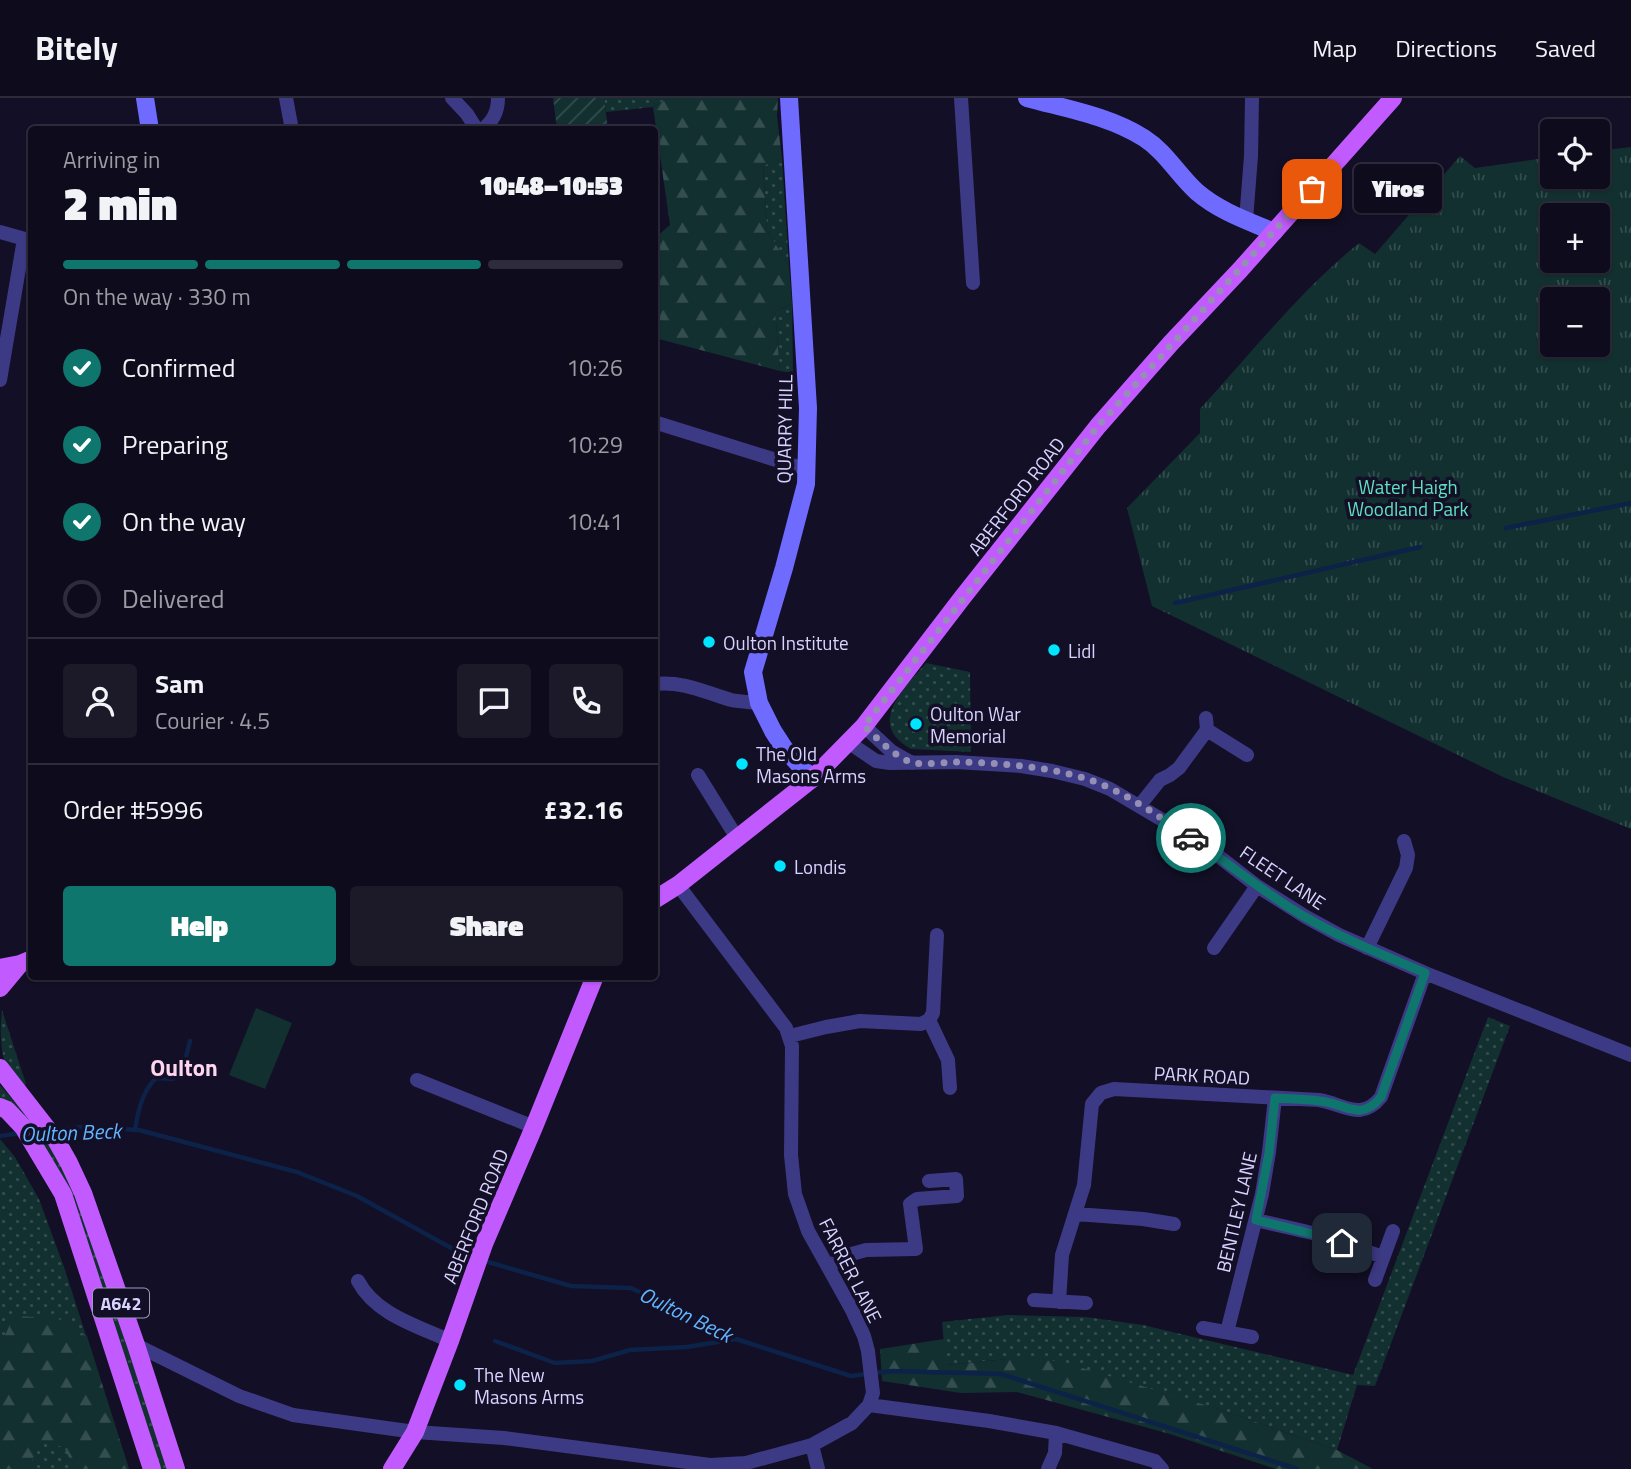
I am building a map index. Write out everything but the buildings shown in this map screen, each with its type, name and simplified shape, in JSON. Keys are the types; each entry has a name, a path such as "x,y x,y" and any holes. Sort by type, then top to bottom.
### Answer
{"main road":[{"name":"ABERFORD ROAD","path":"658,898 678,885 812,779 864,726 1098,426 1393,98"},
{"path":"0,968 26,961"},
{"path":"0,988 26,961"},
{"name":"ABERFORD ROAD","path":"392,1469 415,1432 484,1244 593,980"},
{"name":"A642","path":"0,1068 56,1140 83,1193 176,1469"},
{"name":"A642","path":"0,1107 7,1110 23,1127 63,1194 152,1469"}],"street":[{"path":"145,98 149,126"},
{"path":"286,98 291,126"},
{"path":"452,98 477,126"},
{"path":"485,126 494,118 498,98"},
{"name":"QUARRY HILL","path":"789,98 808,408 806,484 753,671 760,703 773,731 784,748 812,779"},
{"path":"961,98 973,283"},
{"path":"1027,98 1118,123 1147,139 1198,192 1220,207 1274,232"},
{"path":"1246,220 1252,98"},
{"path":"0,232 28,240 0,380"},
{"path":"658,423 805,469"},
{"path":"658,684 685,685 734,701 760,703"},
{"path":"1140,805 1160,780 1179,768 1206,724 1247,755"},
{"path":"864,726 891,751 912,763"},
{"name":"FLEET LANE","path":"848,742 876,761 890,764 971,763 1021,766 1098,783 1140,805 1217,855 1257,886 1339,936 1631,1055"},
{"path":"698,775 737,838"},
{"path":"1367,948 1406,868 1408,855 1405,837"},
{"path":"678,885 786,1028 790,1037 860,1021 921,1024 929,1020 933,1013 937,934"},
{"path":"1214,948 1257,886"},
{"name":"PARK ROAD","path":"1059,1302 1064,1243 1076,1214 1087,1168 1090,1111 1101,1093 1114,1089 1275,1098 1329,1102 1358,1111 1367,1108 1381,1097 1425,973"},
{"path":"929,1020 948,1060 950,1088"},
{"name":"FARRER LANE","path":"790,1037 793,1181 808,1231 864,1336 873,1387 869,1405"},
{"path":"417,1080 534,1127"},
{"name":"BENTLEY LANE","path":"1227,1332 1256,1220 1269,1153 1275,1098"},
{"path":"829,1266 848,1255 866,1250 916,1249 910,1204 917,1199 957,1196 956,1179 929,1181"},
{"path":"1076,1214 1174,1224"},
{"path":"1256,1220 1321,1236 1383,1257"},
{"path":"1375,1280 1393,1231"},
{"path":"358,1281 372,1302 450,1341"},
{"path":"1034,1300 1086,1303"},
{"path":"1203,1328 1252,1337"},
{"path":"136,1345 239,1396 293,1415 415,1432 504,1438 710,1465 747,1463 812,1445 852,1423 869,1405 1056,1433 1155,1461 1162,1469"},
{"path":"1048,1469 1055,1453 1056,1433"},
{"path":"812,1445 818,1469"}],"green space":[{"path":"553,98 604,98 608,126 557,126"},
{"path":"604,98 668,98 653,107 606,112"},
{"path":"668,98 778,98 777,116 782,159 763,166 767,230 789,266 792,304 775,311 780,371 658,339 658,235 670,225 658,126 656,126 653,107"},
{"name":"Water Haigh Woodland Park","path":"1631,147 1631,829 1503,777 1152,606 1127,508 1200,433 1200,409 1316,281 1359,243 1375,254 1460,156 1475,168 1540,159 1540,189 1610,189 1610,150"},
{"path":"782,159 789,266 767,230 763,165"},
{"path":"792,304 793,373 780,371 775,311"},
{"path":"926,663 970,672 971,752 911,749 898,739 891,729 893,706 908,683"},
{"path":"256,1008 292,1023 265,1089 229,1075"},
{"path":"2,1010 26,1084 24,1086 3,1056"},
{"path":"1488,1017 1510,1026 1375,1386 1357,1385 1337,1450 1215,1408 1007,1359 946,1365 942,1322 1008,1315 1086,1317 1143,1325 1353,1375"},
{"path":"0,1085 44,1136 79,1203 168,1469 161,1469 73,1205 0,1098"},
{"path":"0,1139 15,1157 39,1199 64,1267 129,1469 0,1469"},
{"path":"14,1316 57,1318 87,1336 129,1469 73,1469 64,1447 38,1442 30,1469 0,1469 0,1346"},
{"path":"944,1339 947,1365 1007,1359 1059,1361 1215,1408 1337,1450 1373,1469 1276,1469 1170,1434 1017,1392 961,1393 882,1381 880,1349"}],"waterway":[{"path":"1506,528 1631,503"},
{"path":"1175,603 1420,547"},
{"path":"135,1130 147,1089 156,1078 173,1079 182,1073 190,1041"},
{"name":"Oulton Beck","path":"53,1130 83,1127 139,1130 297,1172 357,1196 473,1258"},
{"name":"Oulton Beck","path":"0,1136 20,1133"},
{"name":"Oulton Beck","path":"481,1260 571,1286 631,1288 736,1339 851,1376 892,1371 1001,1374 1297,1469"},
{"path":"495,1341 555,1363 592,1361 630,1350 687,1347 736,1339"}],"way so far":[{"path":"1191,838 1140,805 1085,779 1021,766 956,762 912,763 891,751 864,726 1098,426 1312,189"}],"place":[{"name":"Yiros","path":"1312,189"},
{"name":"Oulton Institute","path":"709,642"},
{"name":"Lidl","path":"1054,650"},
{"name":"Oulton War Memorial","path":"916,724"},
{"name":"The Old Masons Arms","path":"742,764"},
{"name":"Londis","path":"780,866"},
{"name":"The New Masons Arms","path":"460,1385"}],"district":[{"name":"Oulton","path":"184,1067"}],"route":[{"path":"1191,838 1306,918 1339,936 1425,973 1381,1097 1375,1104 1358,1111 1319,1100 1275,1098 1269,1153 1256,1220 1342,1243"}]}
